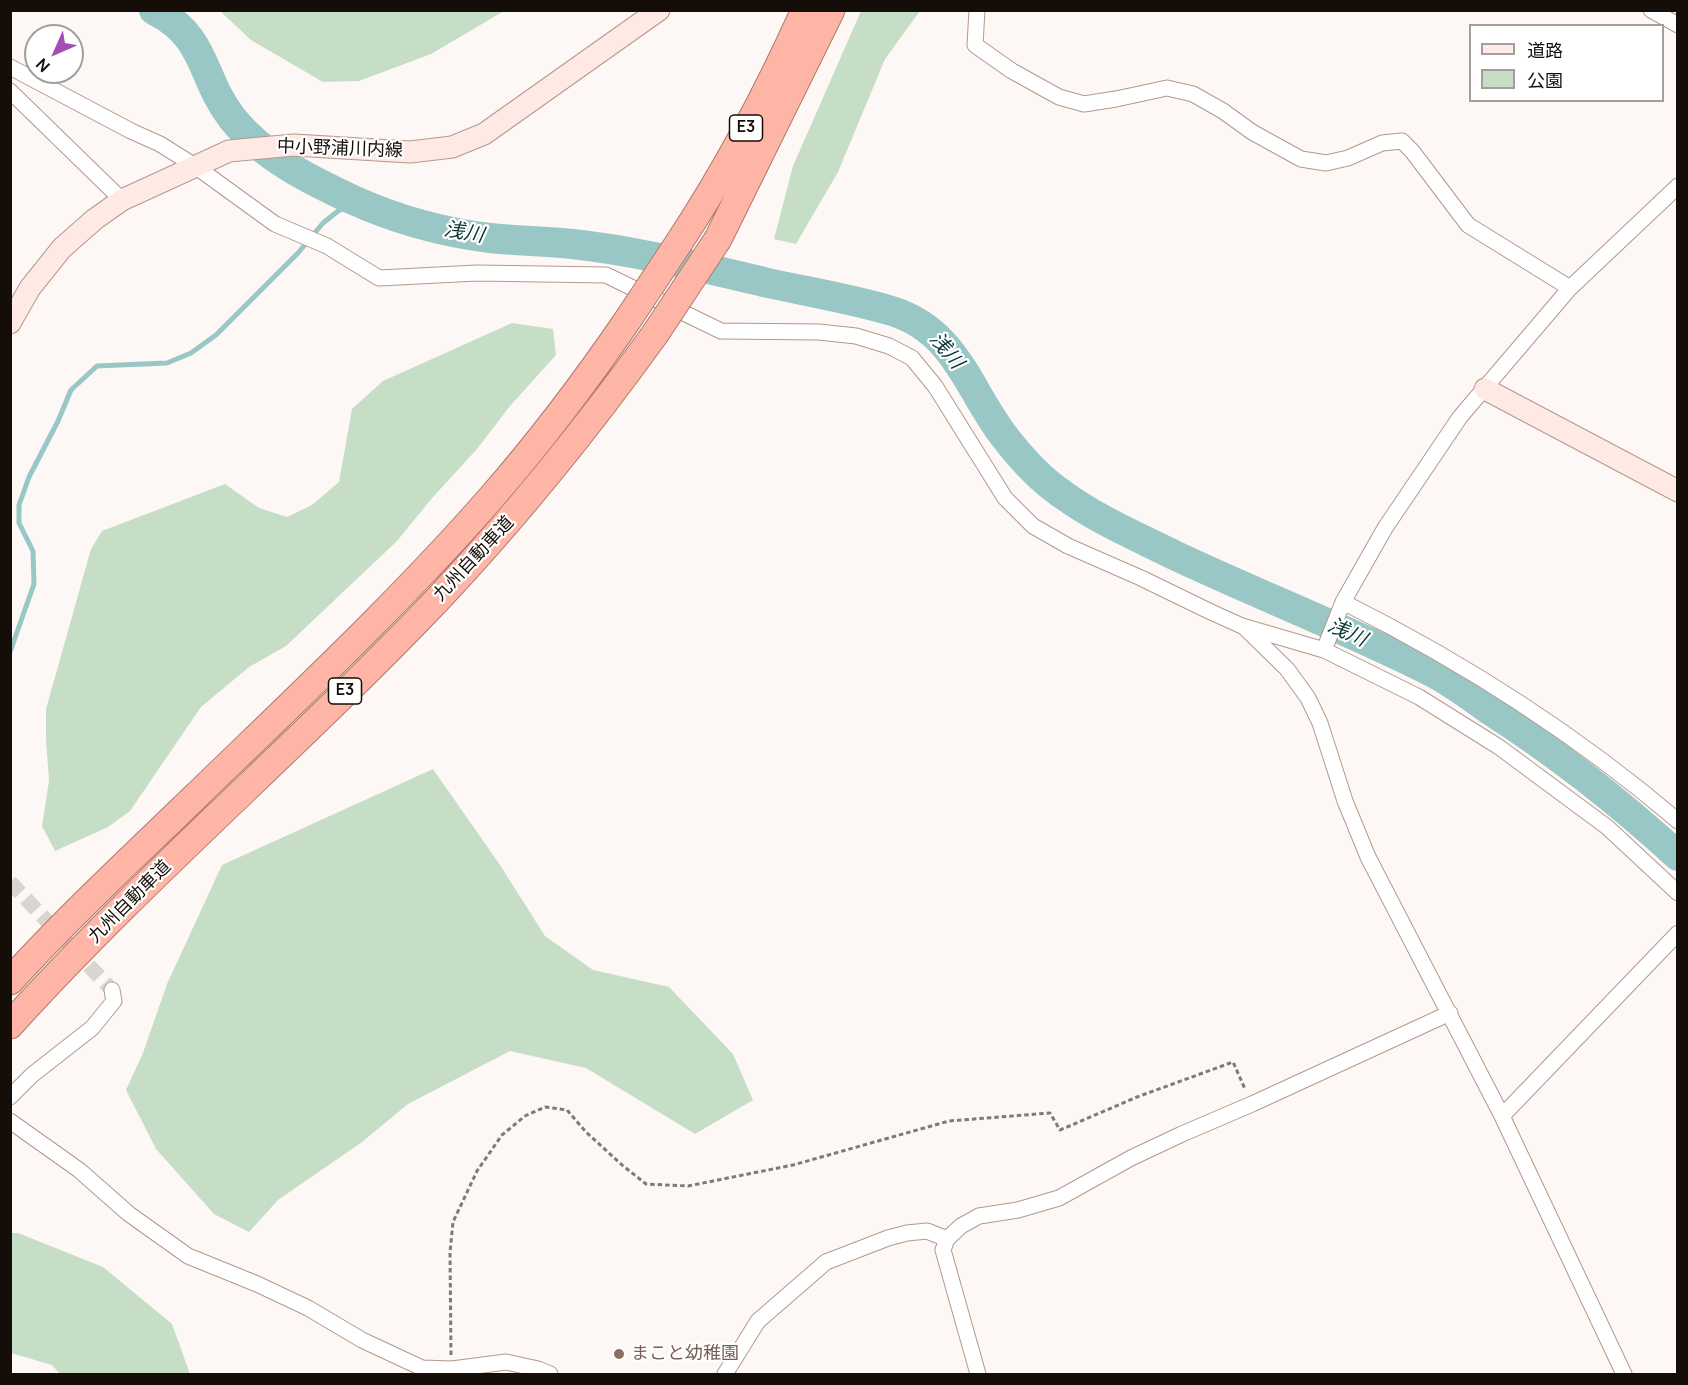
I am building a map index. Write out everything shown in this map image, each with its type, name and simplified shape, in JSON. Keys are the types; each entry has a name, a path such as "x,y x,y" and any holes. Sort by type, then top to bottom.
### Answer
{"highway":[{"name":"九州自動車道","path":"10,981 73,916 345,651 490,499 591,372 680,241 717,183 779,68 805,10"},
{"name":"九州自動車道","path":"10,1025 171,861 437,599 512,518 558,463 655,334 718,239 831,10"}],"main road":[{"name":"中小野浦川内線","path":"10,323 30,288 62,248 95,219 122,200 229,151 294,145 410,152 452,147 484,134 659,10"},
{"path":"1485,389 1677,491"}],"street":[{"path":"977,10 975,45 1011,71 1059,97 1084,104 1167,88 1193,94 1223,111 1252,132 1301,159 1326,162 1348,158 1382,143 1402,141 1468,225 1570,288"},
{"path":"1651,10 1677,25"},
{"path":"10,67 160,144 195,166 275,225 327,246 379,278 477,273 606,274 721,332 819,332 856,336 890,346 912,358 935,386 1005,498 1033,525 1068,546 1242,626 1326,645 1419,697 1499,747 1607,827 1677,893"},
{"path":"10,91 122,200"},
{"path":"1326,645 1342,606 1385,528 1460,417 1570,288 1677,186"},
{"path":"1342,606 1406,634 1556,726 1636,786 1677,822"},
{"path":"1242,626 1287,669 1308,698 1320,723 1345,801 1368,857 1502,1116 1624,1374"},
{"path":"1502,1116 1677,933"},
{"path":"10,1097 32,1075 92,1028 114,1002 112,990"},
{"path":"978,1374 943,1250 947,1239 961,1226 979,1216 1018,1210 1059,1198 1131,1158 1450,1013"},
{"path":"10,1121 79,1170 129,1214 188,1256 288,1299 362,1340 422,1368 452,1369 506,1362 550,1374"},
{"path":"725,1374 758,1321 826,1262 907,1233 927,1231 947,1239"}],"path":[{"path":"452,1369 450,1252 453,1222 477,1171 501,1135 525,1116 545,1107 567,1110 586,1132 621,1165 646,1184 688,1186 793,1165 949,1121 1050,1113 1060,1130 1137,1096 1233,1062 1252,1104"}],"green space":[{"path":"220,11 504,11 431,54 359,81 323,82 251,40"},
{"path":"861,11 920,11 885,59 838,172 796,244 774,239 793,166"},
{"path":"512,323 553,329 556,355 510,406 477,449 397,541 286,646 249,667 201,707 130,811 108,827 55,851 42,826 49,781 46,709 91,549 102,531 225,484 259,508 287,517 312,505 339,482 352,409 383,381"},
{"path":"433,769 500,865 545,936 593,970 669,987 733,1054 753,1100 695,1134 586,1068 510,1051 408,1104 362,1142 278,1200 249,1232 214,1214 156,1149 126,1090 143,1053 167,984 222,865"},
{"path":"11,1233 18,1233 103,1267 172,1324 190,1374 60,1374 52,1365 11,1353"}],"waterway":[{"name":"浅川","path":"154,10 172,21 194,45 222,103 232,118 257,144 302,175 368,206 402,219 454,232 490,238 597,247 671,260 862,303 914,320 946,347 1010,444 1038,475 1062,494 1102,519 1174,555 1367,641 1446,680 1564,762 1611,798 1678,856"},
{"path":"10,652 34,584 33,551 19,523 19,505 29,477 71,390 97,366 167,363 191,353 216,335 298,253 323,223 338,211 358,202"}],"tunnel":[{"path":"10,882 112,990"}],"place":[{"name":"まこと幼稚園","path":"619,1354"}]}
